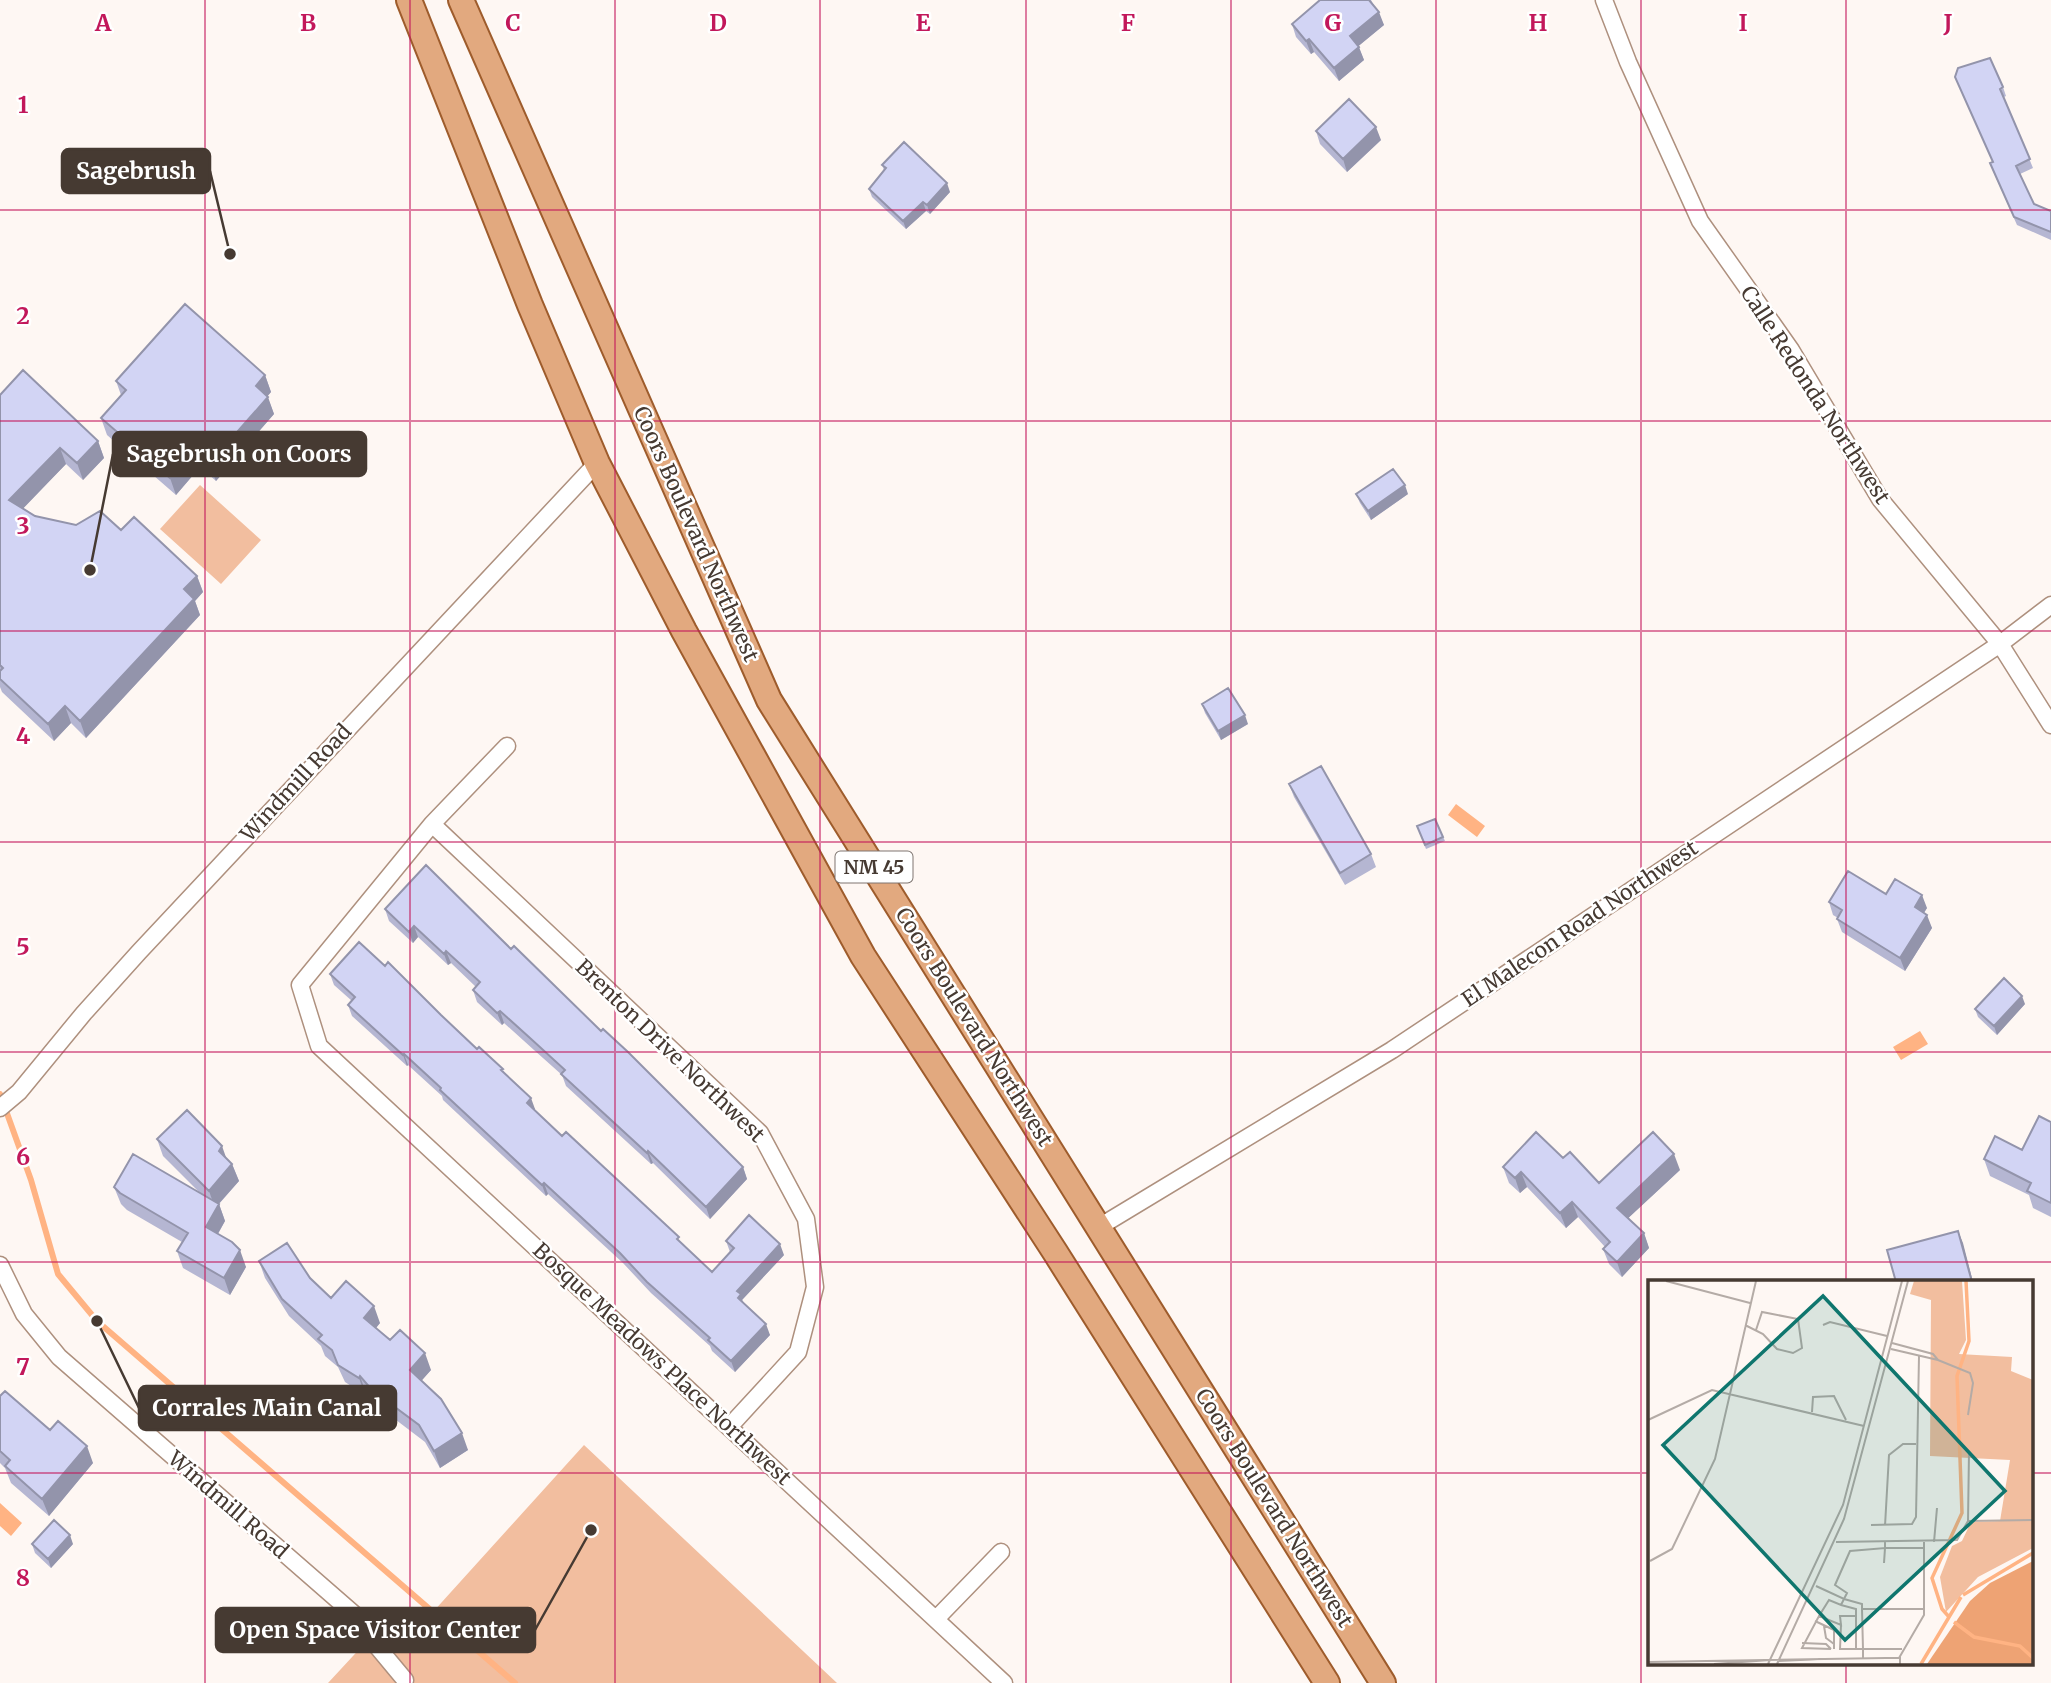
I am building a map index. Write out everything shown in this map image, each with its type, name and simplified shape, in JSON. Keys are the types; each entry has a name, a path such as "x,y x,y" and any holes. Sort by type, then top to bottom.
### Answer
{"main road":[{"name":"NM 45","path":"409,0 525,292 597,463 684,631 863,956 1055,1252 1328,1683"},
{"name":"Coors Boulevard Northwest","path":"461,0 769,700 1383,1683"}],"street":[{"name":"Calle Redonda Northwest","path":"1604,0 1628,62 1700,220 1791,350 1880,499 2000,644 2051,725"},
{"name":"Windmill Road","path":"0,1108 19,1092 139,952 597,463"},
{"name":"El Malecon Road Northwest","path":"1099,1227 1392,1050 2000,644 2051,605"},
{"path":"432,824 507,746"},
{"name":"Bosque Meadows Place Northwest","path":"432,824 300,985 319,1046 1004,1683"},
{"name":"Brenton Drive Northwest","path":"432,824 761,1133 806,1219 815,1287 797,1352 730,1426"},
{"name":"Windmill Road","path":"0,1265 24,1314 59,1357 355,1615 365,1632 405,1680"},
{"path":"936,1619 1001,1552"}],"shaded area":[{"path":"200,485 261,540 221,584 160,529"},
{"path":"1456,804 1485,826 1477,837 1448,815"},
{"path":"1920,1031 1928,1044 1901,1060 1893,1047"},
{"path":"584,1445 837,1683 328,1683 390,1616 413,1634"},
{"path":"0,1503 22,1523 11,1536 0,1526"}],"building":[{"path":"1320,0 1369,0 1379,12 1350,36 1359,47 1334,68 1292,24"},
{"path":"1990,58 2003,87 2000,89 2030,159 2016,166 2034,204 2051,211 2051,232 2014,217 1955,77 1958,68"},
{"path":"1349,99 1376,127 1343,159 1316,131"},
{"path":"904,142 947,183 927,205 923,202 903,221 869,189 886,168 882,165"},
{"path":"185,304 265,375 256,386 268,397 209,464 194,450 170,478 101,418 126,390 116,381"},
{"path":"23,370 98,441 77,463 60,448 9,500 35,516 76,525 100,511 121,530 134,517 197,576 184,589 194,599 80,721 65,706 48,724 0,679 0,671 3,668 0,665 0,395"},
{"path":"1393,469 1405,485 1368,511 1356,494"},
{"path":"1228,688 1245,715 1218,731 1202,704"},
{"path":"1321,766 1371,854 1340,873 1289,784"},
{"path":"1435,819 1443,837 1425,845 1417,826"},
{"path":"426,865 511,949 514,946 601,1031 603,1029 628,1052 743,1167 706,1207 561,1074 565,1070 473,990 480,982 414,926 409,932 385,909"},
{"path":"1848,871 1886,894 1895,879 1922,895 1915,907 1927,915 1900,958 1837,919 1842,910 1829,902"},
{"path":"359,942 385,966 388,962 477,1049 479,1047 503,1069 501,1070 531,1098 527,1103 562,1136 566,1132 679,1237 677,1239 712,1272 734,1248 726,1241 749,1215 780,1244 737,1291 741,1294 738,1298 766,1324 731,1361 620,1253 544,1183 542,1185 440,1090 441,1088 348,1005 355,997 330,974"},
{"path":"2004,978 2022,996 1994,1026 1975,1009"},
{"path":"187,1110 222,1146 219,1151 232,1164 209,1191 157,1139"},
{"path":"2039,1116 2051,1122 2051,1203 2027,1191 2031,1183 1984,1159 1995,1136 2022,1150"},
{"path":"1536,1132 1563,1158 1570,1152 1599,1183 1653,1132 1674,1154 1617,1208 1644,1233 1617,1262 1603,1249 1610,1242 1572,1202 1560,1213 1521,1172 1515,1178 1503,1167"},
{"path":"133,1154 219,1204 206,1227 232,1242 240,1250 224,1278 177,1251 188,1233 114,1187"},
{"path":"1958,1231 1971,1280 1895,1280 1887,1250"},
{"path":"287,1243 310,1278 331,1298 346,1281 374,1306 364,1318 390,1340 400,1330 425,1353 410,1370 441,1399 462,1433 434,1451 419,1425 372,1390 360,1376 359,1378 338,1365 332,1350 318,1339 322,1335 282,1299 259,1261"},
{"path":"5,1391 50,1430 58,1421 87,1446 42,1499 5,1466 10,1460 0,1451 0,1396"},
{"path":"54,1520 70,1535 48,1559 32,1544"}],"waterway":[{"path":"0,1094 31,1180 58,1274 97,1321 515,1683"}],"place":[{"name":"Sagebrush","path":"230,254"},
{"name":"Sagebrush on Coors","path":"90,570"},
{"name":"Corrales Main Canal","path":"97,1321"},
{"name":"Open Space Visitor Center","path":"591,1530"}]}
